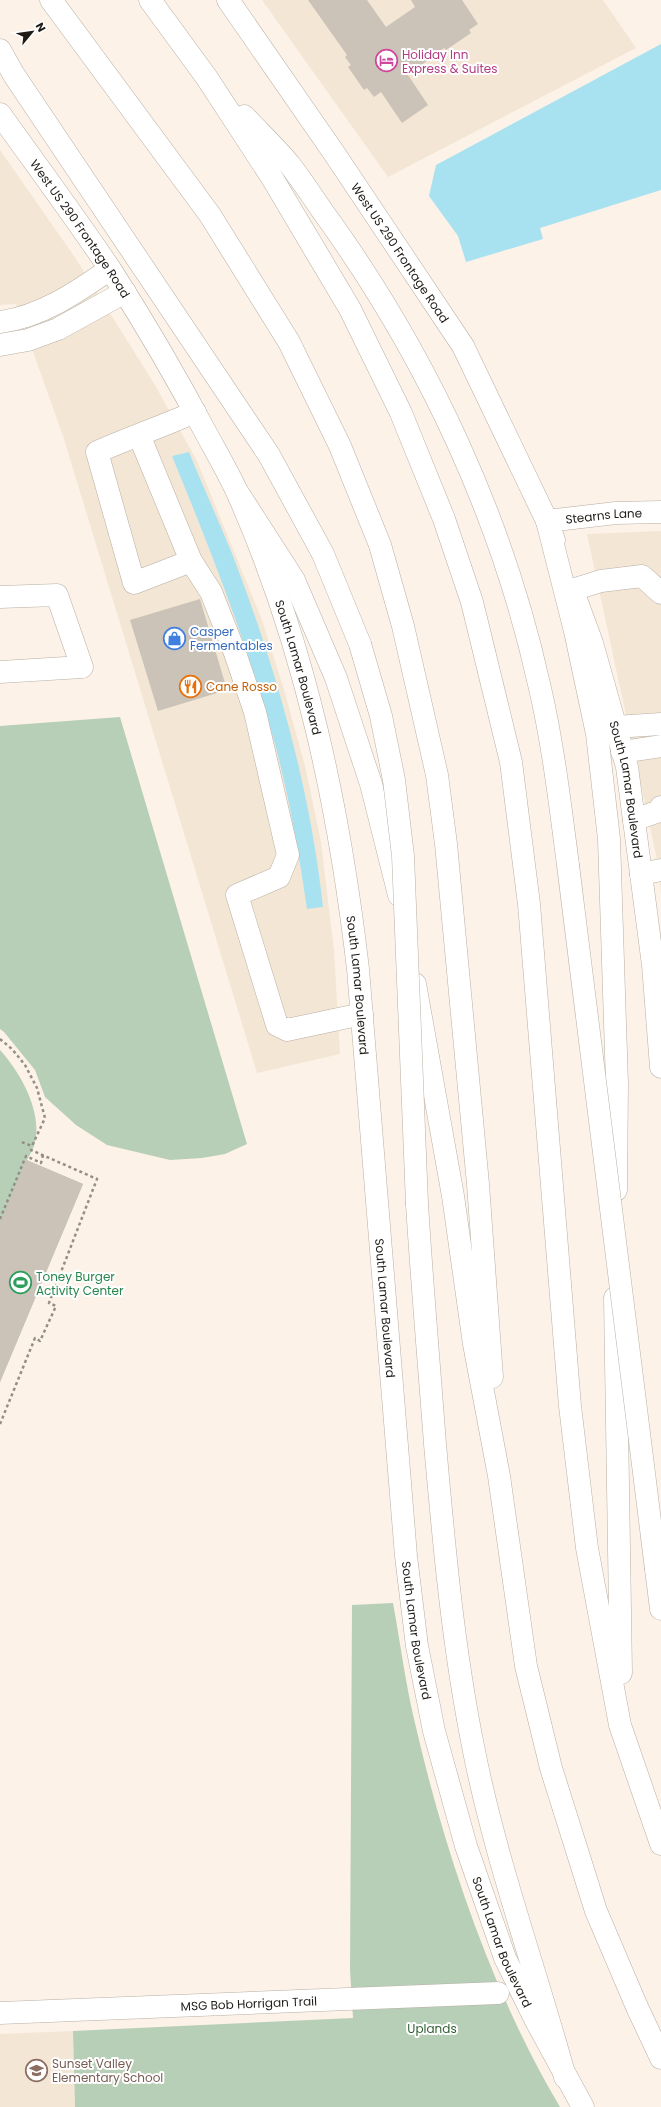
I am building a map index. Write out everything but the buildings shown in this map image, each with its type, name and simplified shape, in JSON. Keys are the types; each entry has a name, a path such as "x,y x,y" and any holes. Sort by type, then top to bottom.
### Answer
{"main road":[{"path":"51,0 210,215 285,335 340,446 380,545 405,633 437,775 446,844 478,1184 500,1476"},
{"path":"150,0 207,78 271,176 350,309 401,412 453,546 472,602 511,762 529,904 570,1406 587,1548 620,1725 661,1844"},
{"name":"West US 290 Frontage Road","path":"228,0 334,153 463,346 547,521"},
{"path":"0,50 14,75 269,455 323,554 360,644 381,716 394,780 403,856 417,1204 445,1564 457,1656 473,1747 494,1837 516,1916 542,1992 565,2077"},
{"path":"207,78 289,164 362,269 401,332 444,412 485,505 514,589 539,683 558,784 661,1609"},
{"name":"West US 290 Frontage Road","path":"0,114 110,269 195,412 238,493"},
{"path":"0,322 14,320 64,300 110,269"},
{"path":"0,346 28,340 58,329 124,292"},
{"path":"191,561 134,583 96,452 195,412"},
{"path":"139,435 191,561 211,592 236,653 253,705 288,855 279,877 236,895 277,1025 287,1030 362,1014"},
{"path":"238,493 294,580 336,678 371,784 398,890 453,1196 474,1344 500,1476 526,1666 551,1768 596,1911 636,2007 661,2058"},
{"name":"South Lamar Boulevard","path":"238,493 287,621 321,740 349,890 362,1014 406,1556 417,1646 434,1731 472,1861 505,1958 565,2077 583,2107"},
{"name":"Stearns Lane","path":"547,521 616,513 661,512"},
{"path":"547,521 575,631 597,734 609,838 617,1084 615,1348 617,1555 621,1610 620,1725"},
{"name":"South Lamar Boulevard","path":"547,521 592,643 627,767 634,820 651,872 661,1058"},
{"path":"572,590 601,581 642,576 661,593"},
{"path":"0,597 56,595 82,667 0,672"},
{"path":"615,727 661,724"},
{"path":"622,752 661,746"},
{"path":"634,820 658,811 661,807"},
{"name":"MSG Bob Horrigan Trail","path":"0,2012 498,1993"}],"path":[{"path":"0,1039 12,1049 25,1065 37,1088 45,1118 31,1150 97,1180 49,1303 56,1306 40,1341 35,1338 0,1424"},
{"path":"19,1142 32,1146"},
{"path":"0,1219 26,1156 41,1163 43,1155"}],"shaded area":[{"path":"262,0 603,0 636,48 388,177"},
{"path":"0,150 74,256 155,385 197,461 262,620 285,693 306,770 321,842 334,951 340,1054 257,1073 63,436 16,304 0,305"},
{"path":"661,531 661,894 658,864 587,534"},
{"name":"Sunset Valley Elementary School","path":"73,2031 75,2107 0,2107 0,2034"}],"green space":[{"path":"120,717 247,1144 225,1154 202,1158 170,1160 107,1145 76,1125 45,1097 35,1070 0,1029 0,726"},
{"name":"Toney Burger Activity Center","path":"0,1050 16,1070 23,1082 33,1108 36,1121 36,1134 34,1146 27,1160 83,1184 0,1382"},
{"name":"Uplands","path":"393,1603 414,1719 426,1769 455,1869 491,1968 512,2016 560,2107 75,2107 73,2031 353,2018 350,1970 352,1605"}],"water":[{"path":"661,44 661,190 540,228 543,239 466,262 458,236 429,196 436,165"},
{"path":"189,452 249,598 277,685 289,728 310,817 323,907 307,909 300,862 281,769 259,689 212,555 172,456"}],"place":[{"name":"Holiday Inn Express & Suites","path":"387,61"},
{"name":"Casper Fermentables","path":"175,638"},
{"name":"Cane Rosso","path":"190,686"},
{"name":"Toney Burger Activity Center","path":"21,1283"},
{"name":"Sunset Valley Elementary School","path":"37,2070"}]}
